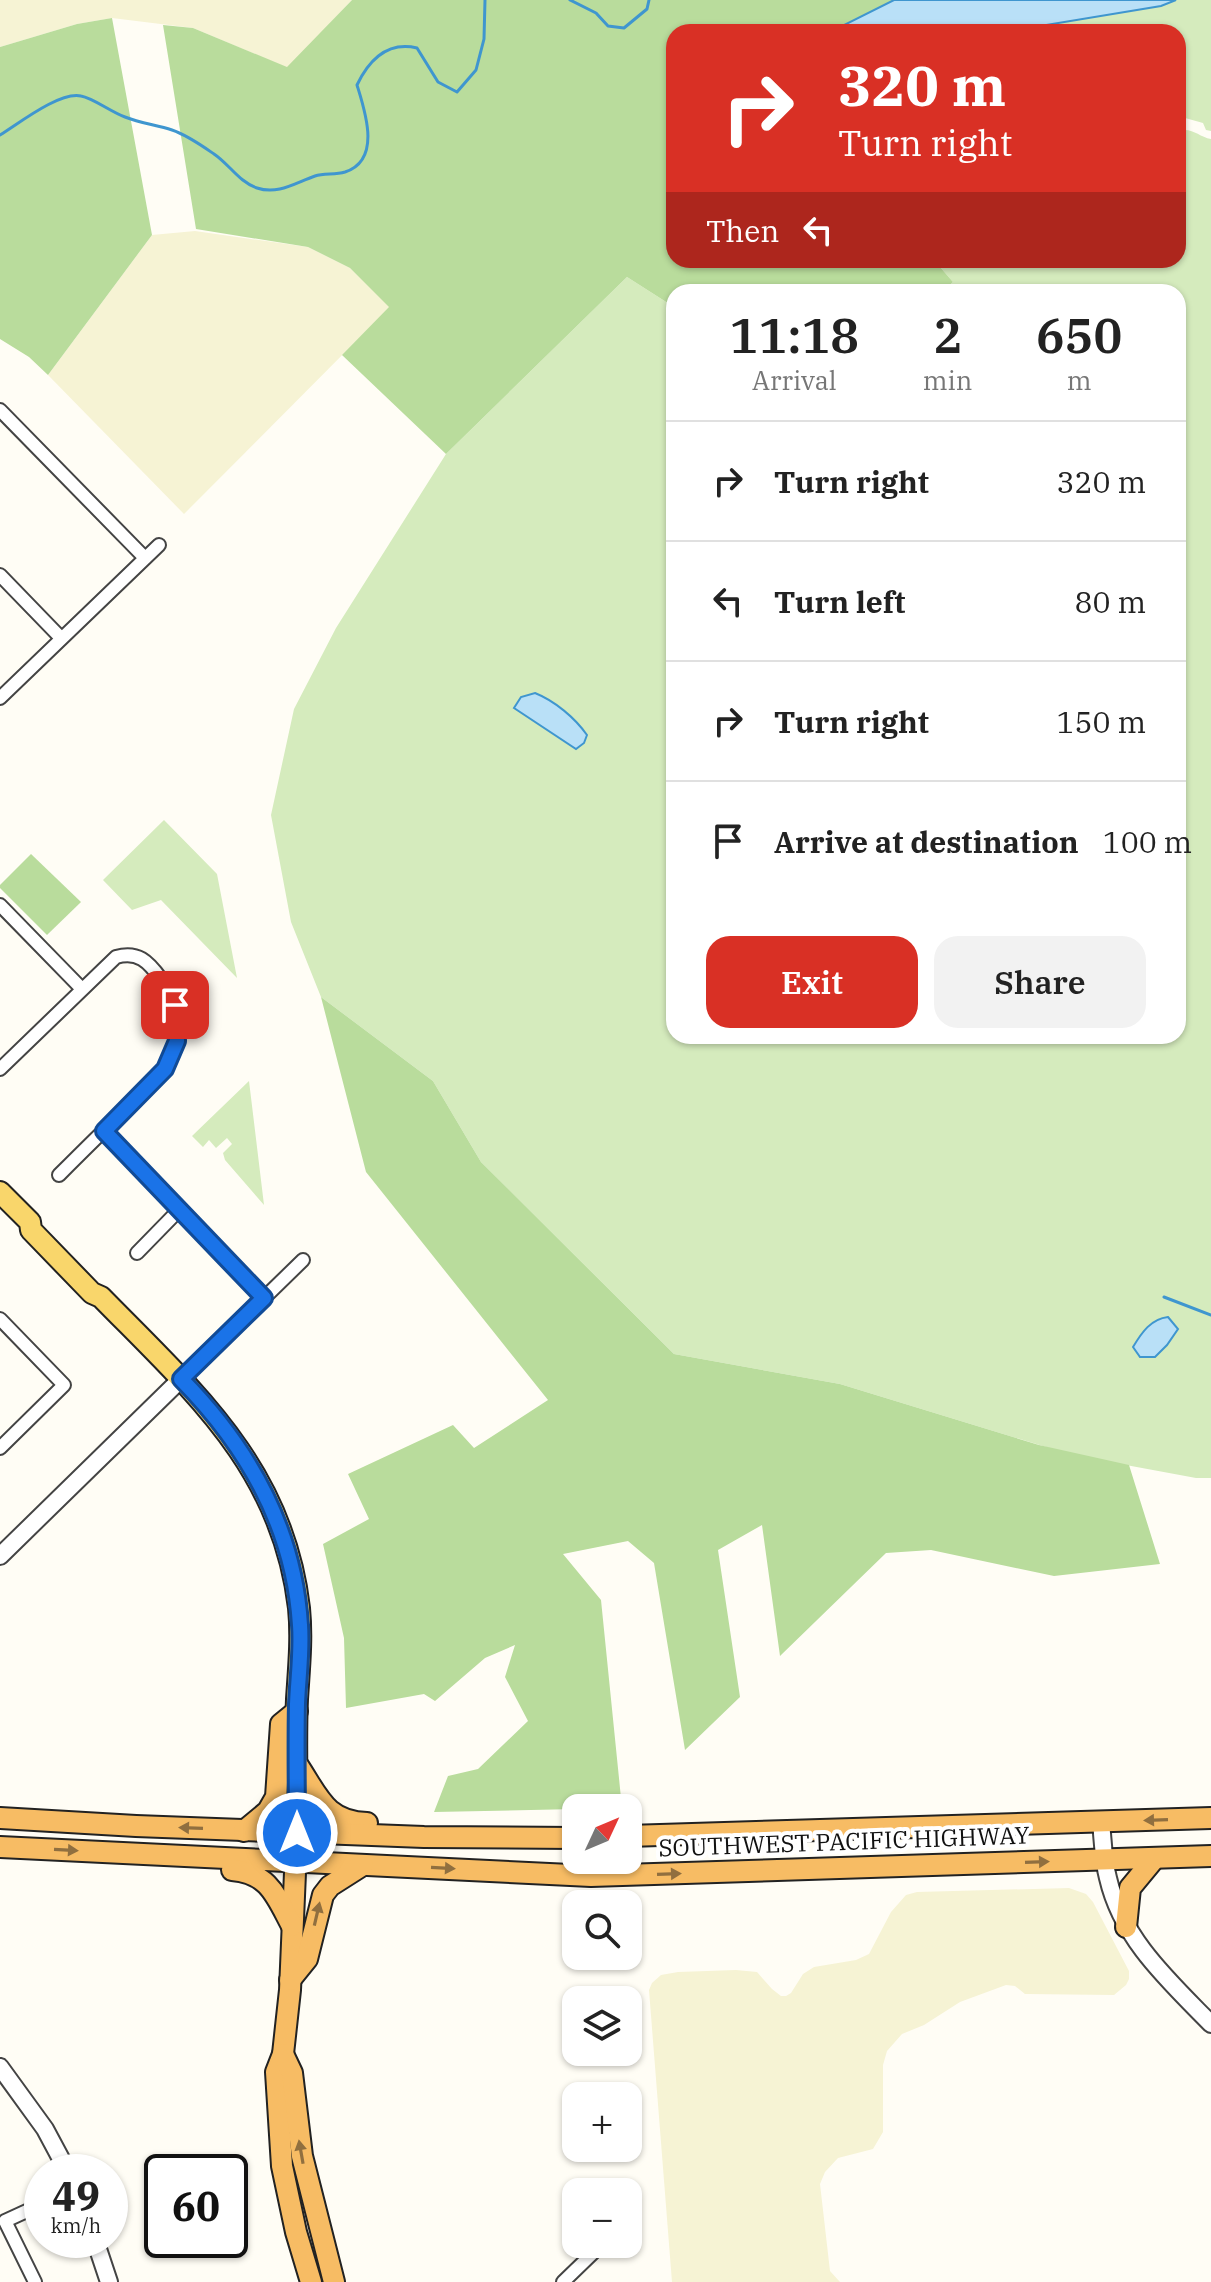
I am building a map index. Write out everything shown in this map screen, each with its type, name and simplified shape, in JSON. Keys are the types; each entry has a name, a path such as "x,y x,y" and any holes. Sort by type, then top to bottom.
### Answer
{"highway":[{"path":"244,1831 268,1811 276,1797 281,1724 297,1711"},
{"path":"297,1764 337,1818 363,1823 429,1823 451,1838"},
{"path":"0,1818 297,1833 562,1838"},
{"name":"SOUTHWEST PACIFIC HIGHWAY","path":"642,1836 1211,1818"},
{"path":"297,1833 290,1980 283,2054 276,2072 283,2174 311,2282"},
{"name":"SOUTHWEST PACIFIC HIGHWAY","path":"0,1847 591,1876 1211,1856"},
{"path":"132,1854 145,1865 256,1874 266,1882 293,1927"},
{"path":"1126,1927 1130,1888 1154,1859"},
{"path":"290,1980 307,1959 323,1895 330,1886 365,1864"},
{"path":"283,2054 292,2073 300,2150 334,2282"},
{"path":"283,2174 297,2191 310,2233 327,2257"}],"main road":[{"path":"0,1192 69,1256 98,1287 101,1297 181,1379 231,1436 247,1459 274,1511 296,1587 301,1628 297,1833"}],"street":[{"path":"0,410 145,558"},
{"path":"0,698 159,545"},
{"path":"0,575 61,638"},
{"path":"0,905 82,989"},
{"path":"0,1069 116,957 128,953 141,958 167,987 175,1005 177,1041 165,1069 59,1175"},
{"path":"104,1131 264,1298"},
{"path":"137,1253 178,1211"},
{"path":"0,1556 303,1260"},
{"path":"0,1319 64,1385 0,1448"},
{"path":"1101,1822 1104,1860 1126,1927 1157,1968 1211,2024"},
{"path":"0,2067 40,2122 58,2154"},
{"path":"24,2209 3,2215 35,2282"},
{"path":"101,2258 109,2282"},
{"path":"563,2282 588,2258"}],"shaded area":[{"path":"0,0 352,0 288,68 193,28 112,18 77,24 0,47"},
{"path":"195,231 308,247 350,268 390,307 184,514 48,375 152,235"},
{"path":"1069,1888 1086,1894 1093,1902 1129,1971 1126,1985 1114,1995 1025,1994 1015,1986 1006,1985 960,2002 924,2025 902,2034 887,2051 883,2065 883,2132 873,2149 838,2158 825,2172 820,2184 830,2271 840,2282 672,2282 649,1990 652,1983 661,1975 678,1972 757,1972 772,1989 786,1996 803,1974 814,1967 856,1960 869,1954 891,1912 906,1895 917,1892"}],"green space":[{"path":"352,0 894,0 846,24 666,24 666,268 941,268 953,282 666,284 666,302 627,277 446,454 342,355 389,307 350,268 308,247 196,229 163,25 193,28 287,67"},
{"path":"1176,0 1211,0 1211,131 1206,130 1203,123 1186,118 1186,24 1052,24 1161,6"},
{"path":"112,18 152,235 48,375 29,357 0,339 0,47 77,24"},
{"path":"1186,130 1211,139 1211,1478 1196,1478 1072,1455 840,1384 674,1354 481,1162 433,1081 321,997 291,922 271,815 294,709 336,628 446,454 627,277 666,302 666,1044 1186,1044 1186,284 951,284 953,282 941,268 1186,268"},
{"path":"164,820 217,874 237,978 161,900 132,910 103,880"},
{"path":"31,854 81,902 47,935 0,888"},
{"path":"321,997 433,1081 481,1162 674,1354 840,1384 1039,1445 1129,1465 1160,1564 1054,1576 931,1550 886,1553 780,1656 762,1525 718,1550 740,1697 685,1750 654,1563 628,1541 563,1554 601,1600 621,1794 562,1794 562,1809 434,1812 448,1776 478,1769 528,1721 505,1677 515,1645 485,1658 435,1701 424,1694 346,1708 344,1638 323,1544 369,1519 348,1474 453,1425 474,1448 548,1400 366,1172"},
{"path":"249,1081 264,1205 225,1160 223,1153 232,1144 227,1138 216,1148 209,1140 203,1147 192,1136"}],"water":[{"path":"894,0 1176,0 1161,6 1052,24 846,24"},
{"path":"535,693 557,705 577,722 587,735 584,743 576,749 514,708 521,697"},
{"path":"1168,1317 1178,1329 1167,1345 1155,1357 1140,1357 1133,1347 1140,1336 1152,1323"}],"waterway":[{"path":"0,135 51,103 81,96 125,117 172,130 194,140 245,182 257,188 279,189 318,175 345,172 364,157 367,146 364,108 357,85 373,60 397,47 417,48 438,82 457,92 476,70 484,39 485,0"},
{"path":"570,0 596,13 608,26 624,28 647,9 649,0"},
{"path":"1164,1297 1211,1315"}],"route":[{"path":"175,1005 177,1041 165,1069 104,1131 264,1298 181,1379 247,1459 274,1511 285,1542 296,1587 301,1628 297,1833"}]}
